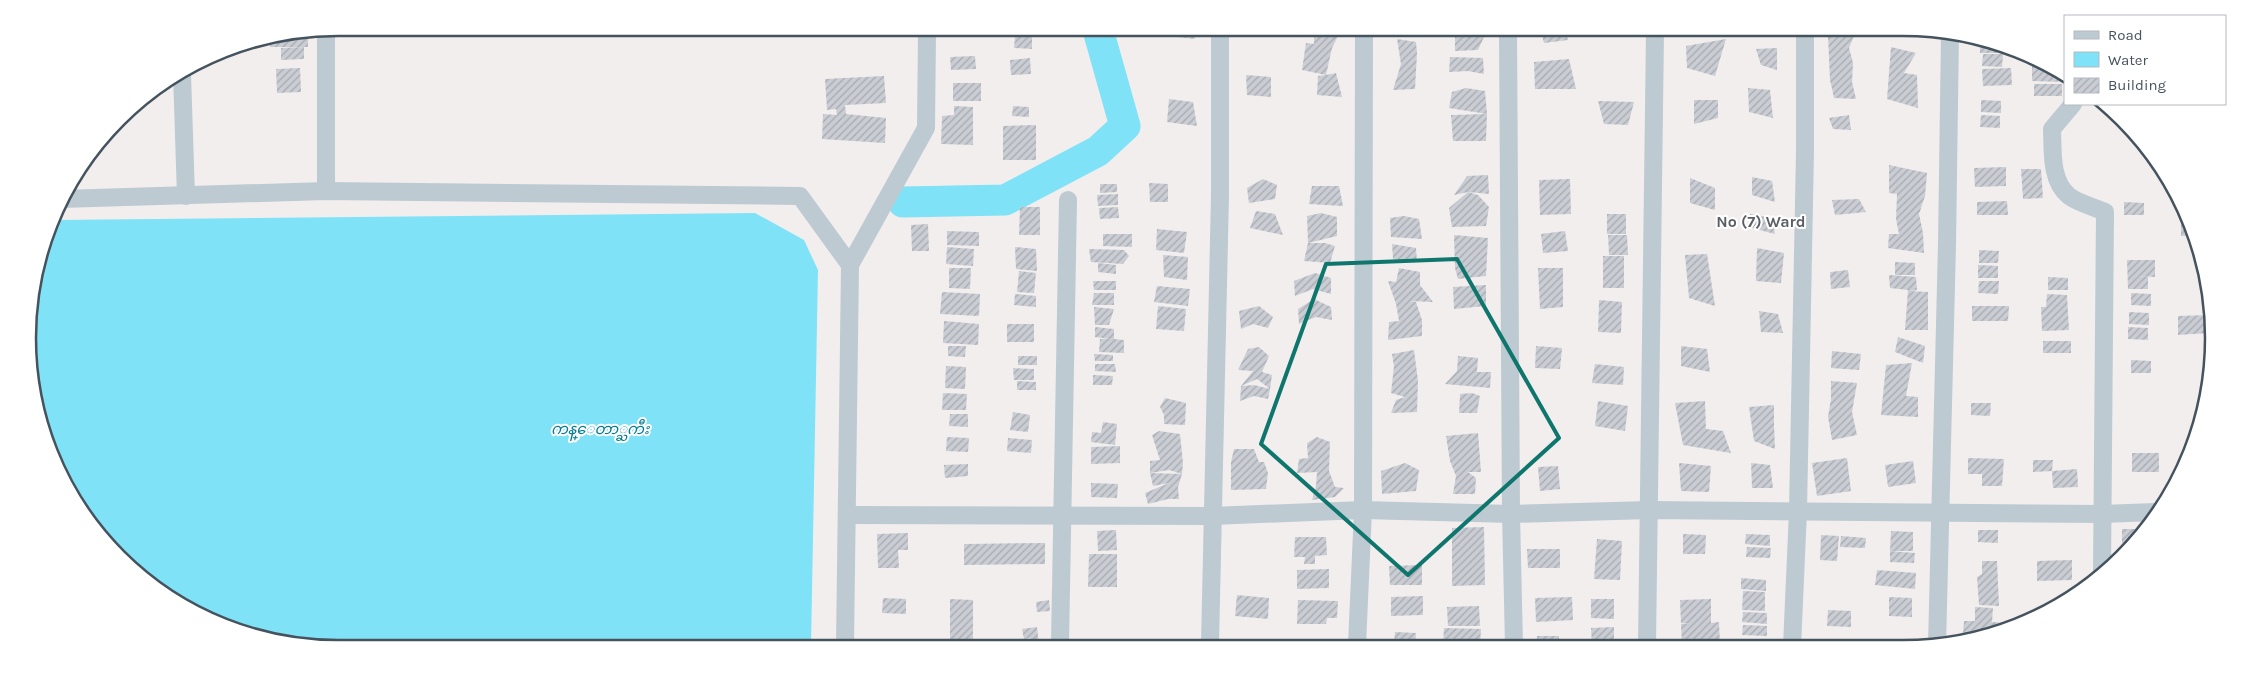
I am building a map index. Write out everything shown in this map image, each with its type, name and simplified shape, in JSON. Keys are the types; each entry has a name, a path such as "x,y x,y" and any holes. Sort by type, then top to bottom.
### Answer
{"street":[{"path":"845,640 850,265 926,128 927,36"},
{"path":"1210,640 1220,195 1220,36"},
{"path":"1357,640 1363,510 1364,36"},
{"path":"1508,36 1511,514 1514,640"},
{"path":"1647,640 1655,36"},
{"path":"1792,640 1798,512 1805,151 1805,36"},
{"path":"326,37 326,192"},
{"path":"1937,637 1950,40"},
{"path":"182,80 186,196"},
{"path":"2072,105 2052,129 2053,157 2057,181 2068,196 2104,212 2102,565"},
{"path":"70,199 326,192 800,196 850,265"},
{"path":"1060,640 1068,200"},
{"path":"848,515 1212,516 1363,510 1511,514 1649,510 2102,514 2149,512"}],"highlighted area":[{"path":"1457,259 1559,438 1408,575 1261,444 1326,264"}],"water":[{"name":"ကန္ေတာ္ႀကီး","path":"755,213 804,240 818,270 811,640 318,639 279,634 241,624 205,609 187,599 170,589 139,565 111,537 87,506 77,489 67,471 52,435 42,397 36,338 42,279 52,241 60,220"}],"building":[{"path":"1015,36 1032,36 1032,49 1014,48"},
{"path":"1168,36 1195,36 1195,39"},
{"path":"1314,36 1338,36 1332,48 1326,75 1302,70 1306,43 1314,44"},
{"path":"1455,36 1484,37 1478,50 1455,51"},
{"path":"1542,36 1567,36 1568,40 1544,43"},
{"path":"1828,36 1854,36 1849,48 1853,63 1852,82 1856,99 1834,98 1830,80"},
{"path":"308,38 308,47 270,47 270,44 279,42"},
{"path":"1397,39 1416,42 1415,89 1393,90 1401,64"},
{"path":"1726,39 1715,76 1687,68 1686,46"},
{"path":"304,47 304,59 281,60 281,48"},
{"path":"1891,47 1916,53 1904,73 1917,75 1918,108 1887,99"},
{"path":"1980,47 2000,52 2000,53 1980,53"},
{"path":"1777,48 1777,70 1761,65 1756,49"},
{"path":"1983,54 2003,54 2002,67 1982,66"},
{"path":"975,56 976,69 951,70 950,57"},
{"path":"1450,57 1483,58 1484,74 1468,71 1449,72"},
{"path":"1030,58 1031,74 1011,75 1010,60"},
{"path":"1569,59 1576,89 1535,89 1534,62"},
{"path":"2032,65 2062,82 2032,81"},
{"path":"300,68 301,92 277,93 276,69"},
{"path":"2011,68 2012,85 1983,86 1982,69"},
{"path":"1336,73 1342,97 1317,95 1318,76"},
{"path":"1246,75 1271,77 1271,97 1247,95"},
{"path":"884,76 886,103 845,105 846,114 886,118 885,143 822,139 823,114 837,115 836,109 827,110 825,79"},
{"path":"953,83 981,83 981,101 953,101"},
{"path":"2034,84 2062,84 2062,96 2034,96"},
{"path":"1466,88 1485,91 1487,114 1449,108 1452,92"},
{"path":"1748,88 1770,90 1773,118 1749,112"},
{"path":"1169,99 1193,102 1197,126 1167,122"},
{"path":"1694,100 1718,100 1718,118 1694,124"},
{"path":"1981,100 2001,101 2001,113 1981,112"},
{"path":"1598,101 1634,102 1628,125 1604,124"},
{"path":"954,106 973,107 973,145 941,144 942,116 954,115"},
{"path":"1013,106 1029,107 1029,117 1012,116"},
{"path":"1487,114 1486,141 1453,141 1451,115"},
{"path":"1849,115 1851,130 1833,129 1829,118"},
{"path":"1981,115 2000,116 2000,128 1980,127"},
{"path":"1036,125 1036,160 1003,160 1003,126"},
{"path":"1889,165 1927,173 1925,196 1919,214 1923,233 1924,253 1888,248 1889,234 1899,234 1896,219 1897,194 1889,193"},
{"path":"2006,167 2006,186 1975,187 1974,168"},
{"path":"2021,169 2041,169 2043,198 2023,199"},
{"path":"1488,175 1489,194 1468,192 1454,195 1467,176"},
{"path":"1752,177 1772,181 1775,202 1752,195"},
{"path":"1690,178 1715,188 1715,210 1690,203"},
{"path":"1263,179 1277,185 1275,199 1249,203 1247,188"},
{"path":"1570,179 1571,214 1540,215 1539,180"},
{"path":"1149,183 1168,184 1168,202 1150,202"},
{"path":"1100,184 1117,184 1117,192 1100,193"},
{"path":"1312,186 1339,186 1343,206 1309,204"},
{"path":"1468,192 1478,195 1489,207 1486,226 1452,227 1449,208"},
{"path":"1118,194 1118,205 1098,206 1097,195"},
{"path":"1859,199 1866,212 1835,215 1832,200"},
{"path":"2007,201 2008,215 1977,215 1977,202"},
{"path":"2124,202 2144,203 2144,215 2124,215"},
{"path":"1020,207 1040,207 1040,235 1019,235"},
{"path":"1118,207 1119,218 1100,219 1099,208"},
{"path":"1256,211 1275,214 1283,235 1250,228"},
{"path":"1321,213 1337,217 1337,236 1308,243 1307,216"},
{"path":"1607,214 1626,214 1626,234 1607,234"},
{"path":"1750,214 1772,218 1775,234 1752,228"},
{"path":"1404,216 1419,219 1422,239 1391,237 1390,218"},
{"path":"2181,221 2187,236 2181,236"},
{"path":"928,224 929,251 912,251 911,225"},
{"path":"1157,229 1187,232 1184,253 1156,250"},
{"path":"947,231 979,232 979,246 947,245"},
{"path":"1565,231 1568,251 1543,253 1541,234"},
{"path":"1103,234 1132,234 1132,247 1103,246"},
{"path":"1454,235 1488,238 1486,276 1458,279 1455,268"},
{"path":"1608,235 1627,235 1628,255 1609,255"},
{"path":"1308,243 1325,243 1335,246 1330,263 1304,261"},
{"path":"1392,244 1416,248 1417,262 1393,259"},
{"path":"947,247 974,249 973,266 946,264"},
{"path":"1015,247 1036,249 1037,271 1016,269"},
{"path":"1757,248 1784,253 1781,283 1756,281"},
{"path":"1089,249 1124,250 1129,256 1123,264 1091,262"},
{"path":"1979,250 1999,251 1998,263 1979,263"},
{"path":"1707,254 1715,306 1689,298 1685,255"},
{"path":"1163,255 1188,257 1187,280 1164,277"},
{"path":"1603,256 1624,256 1624,288 1603,288"},
{"path":"2127,260 2155,260 2155,277 2135,276 2148,277 2148,289 2128,289"},
{"path":"1895,262 1915,263 1915,275 1895,275"},
{"path":"1098,263 1116,265 1116,274 1098,272"},
{"path":"1978,265 1998,266 1998,278 1978,278"},
{"path":"949,268 971,268 970,289 949,288"},
{"path":"1399,268 1420,272 1420,285 1433,302 1409,301 1416,302 1422,320 1422,336 1388,340 1389,322 1399,321 1396,304 1388,281 1396,282"},
{"path":"1538,268 1563,268 1563,307 1540,309"},
{"path":"1848,270 1850,287 1831,289 1830,272"},
{"path":"1019,271 1036,273 1034,293 1017,292"},
{"path":"1315,273 1331,278 1331,294 1313,289 1295,296 1294,281"},
{"path":"1889,275 1916,277 1917,290 1910,291 1928,292 1928,330 1905,330 1908,290 1890,288"},
{"path":"2048,277 2068,278 2068,290 2048,290"},
{"path":"1093,281 1116,281 1116,290 1094,290"},
{"path":"1979,281 1999,281 1998,294 1978,293"},
{"path":"1486,285 1486,306 1454,309 1453,287"},
{"path":"1157,286 1190,289 1188,306 1154,302"},
{"path":"942,292 980,294 979,316 940,314"},
{"path":"1094,293 1114,293 1114,305 1092,305"},
{"path":"2131,293 2151,294 2151,306 2131,305"},
{"path":"1015,294 1036,296 1036,307 1014,305"},
{"path":"2047,294 2067,295 2069,330 2042,331 2041,307 2046,307"},
{"path":"1314,299 1331,307 1332,320 1316,317 1299,324 1298,309"},
{"path":"1599,300 1622,302 1621,333 1598,332"},
{"path":"1158,306 1186,309 1184,331 1156,329"},
{"path":"1259,306 1273,317 1268,328 1253,324 1241,329 1239,311"},
{"path":"1972,306 2009,306 2008,321 1972,321"},
{"path":"1094,307 1114,309 1109,325 1095,325"},
{"path":"1759,311 1778,314 1783,333 1761,332"},
{"path":"2129,312 2149,313 2149,325 2129,324"},
{"path":"2204,315 2205,333 2178,335 2178,316"},
{"path":"944,321 979,324 978,345 943,343"},
{"path":"1007,324 1034,324 1034,342 1007,342"},
{"path":"1095,327 1114,329 1114,339 1124,340 1124,353 1099,352 1100,339 1110,339 1095,337"},
{"path":"2128,327 2148,328 2148,340 2128,339"},
{"path":"1898,337 1925,346 1923,363 1895,352"},
{"path":"2043,341 2071,341 2071,353 2043,353"},
{"path":"948,346 966,346 965,357 948,356"},
{"path":"1536,346 1562,348 1560,369 1535,368"},
{"path":"1681,346 1707,349 1710,372 1681,366"},
{"path":"1259,347 1269,356 1262,372 1272,375 1270,389 1257,379 1241,386 1253,371 1238,370 1248,349"},
{"path":"1414,350 1418,381 1417,412 1391,413 1396,400 1405,397 1391,393 1394,366 1392,354"},
{"path":"1832,351 1861,354 1859,370 1831,368"},
{"path":"1094,354 1113,355 1113,361 1095,361"},
{"path":"1018,356 1037,356 1037,365 1018,365"},
{"path":"1458,356 1478,358 1477,372 1491,372 1490,388 1445,384 1457,371"},
{"path":"2131,360 2151,361 2151,373 2131,373"},
{"path":"1912,363 1906,396 1918,397 1918,417 1881,415 1886,365"},
{"path":"1095,364 1115,364 1116,372 1095,371"},
{"path":"1595,364 1624,367 1623,385 1592,383"},
{"path":"946,366 966,367 965,389 945,388"},
{"path":"1013,368 1034,369 1034,380 1014,380"},
{"path":"1093,375 1113,376 1112,385 1093,385"},
{"path":"1017,381 1036,382 1036,390 1017,390"},
{"path":"1831,381 1857,383 1852,412 1857,435 1832,440 1828,417"},
{"path":"1254,385 1270,389 1268,399 1254,396 1240,401 1241,386"},
{"path":"943,393 967,394 966,410 942,410"},
{"path":"1472,393 1480,396 1477,413 1459,413 1460,394"},
{"path":"1165,398 1186,403 1185,425 1164,424 1164,415 1160,407"},
{"path":"1598,401 1628,406 1625,431 1595,426"},
{"path":"1705,401 1706,429 1723,431 1731,453 1683,445 1675,403"},
{"path":"1971,403 1991,403 1990,416 1971,415"},
{"path":"1774,405 1775,449 1754,441 1749,407"},
{"path":"1013,412 1030,415 1028,432 1010,430"},
{"path":"950,414 968,414 968,427 949,426"},
{"path":"1103,422 1117,424 1115,445 1091,442 1092,432 1101,433"},
{"path":"1159,431 1180,434 1183,463 1182,474 1169,470 1150,473 1150,461 1160,460 1152,435"},
{"path":"1478,433 1481,472 1468,472 1476,478 1475,494 1453,494 1456,476 1450,461 1446,436"},
{"path":"947,437 969,438 968,452 946,451"},
{"path":"1317,437 1330,442 1329,471 1335,487 1344,488 1335,497 1312,500 1317,472 1297,473 1299,459 1308,458 1307,443"},
{"path":"1008,438 1032,440 1031,453 1007,451"},
{"path":"1120,446 1120,463 1091,464 1091,447"},
{"path":"1234,449 1254,449 1259,462 1264,462 1268,473 1266,489 1231,490 1231,462"},
{"path":"2132,453 2159,453 2159,472 2132,472"},
{"path":"1847,458 1851,491 1817,496 1812,463"},
{"path":"1968,458 2004,459 2002,486 1982,486 1982,474 1968,474"},
{"path":"2033,460 2053,460 2052,471 2033,472"},
{"path":"1913,461 1916,483 1888,487 1885,465"},
{"path":"1405,463 1419,470 1416,491 1382,494 1381,471"},
{"path":"1679,463 1711,466 1709,492 1681,491"},
{"path":"1751,463 1770,465 1773,488 1752,488"},
{"path":"968,464 968,476 945,478 944,465"},
{"path":"1558,466 1560,489 1540,491 1538,467"},
{"path":"2077,469 2078,487 2053,488 2052,471"},
{"path":"1150,473 1182,474 1178,487 1179,499 1168,499 1148,504 1145,493 1169,483 1153,486"},
{"path":"1091,483 1118,484 1117,498 1091,497"},
{"path":"1484,527 1485,585 1452,586 1452,528"},
{"path":"2122,529 2136,529 2124,543 2122,543"},
{"path":"1116,530 1117,550 1098,551 1097,531"},
{"path":"1978,530 1998,530 1998,543 1978,542"},
{"path":"1891,531 1913,532 1913,551 1890,551"},
{"path":"908,533 908,550 898,550 899,568 878,568 877,534"},
{"path":"1683,534 1706,535 1705,554 1683,554"},
{"path":"1746,534 1770,535 1770,546 1745,544"},
{"path":"1821,535 1839,536 1837,561 1820,560"},
{"path":"1841,536 1866,538 1865,548 1840,547"},
{"path":"1295,537 1326,537 1327,555 1315,556 1315,564 1304,564 1305,557 1294,557"},
{"path":"1597,539 1622,541 1620,580 1594,579"},
{"path":"1045,543 1045,564 964,565 964,544"},
{"path":"1747,547 1771,548 1770,558 1746,557"},
{"path":"1527,549 1560,549 1560,568 1528,568"},
{"path":"1890,551 1915,553 1914,563 1890,562"},
{"path":"1089,554 1117,554 1117,587 1088,587"},
{"path":"2072,560 2072,580 2037,581 2037,561"},
{"path":"1982,561 1997,561 1999,606 1979,605 1977,577 1982,574"},
{"path":"1422,565 1422,585 1390,585 1389,566"},
{"path":"1329,569 1329,588 1297,589 1297,570"},
{"path":"1877,570 1916,573 1915,589 1875,585"},
{"path":"1741,578 1766,580 1766,591 1741,589"},
{"path":"1743,591 1765,592 1765,611 1742,610"},
{"path":"1237,595 1269,598 1268,619 1235,616"},
{"path":"1423,596 1423,615 1391,616 1391,597"},
{"path":"1572,597 1573,620 1536,622 1535,598"},
{"path":"1889,597 1912,598 1912,617 1889,616"},
{"path":"883,598 906,599 906,614 882,613"},
{"path":"950,599 973,600 973,640 950,640"},
{"path":"1591,599 1614,599 1614,619 1591,618"},
{"path":"1711,599 1711,623 1719,622 1720,640 1682,640 1681,624 1690,623 1681,623 1680,600"},
{"path":"1049,600 1050,611 1037,612 1036,602"},
{"path":"1298,600 1338,601 1337,618 1327,618 1326,624 1297,624"},
{"path":"1479,606 1480,626 1448,626 1447,607"},
{"path":"1975,607 1993,608 1992,622 2003,623 1963,633 1964,621 1975,621"},
{"path":"1828,610 1851,611 1851,627 1827,626"},
{"path":"1743,612 1767,613 1767,624 1742,622"},
{"path":"1743,625 1767,626 1767,636 1742,635"},
{"path":"1037,627 1039,640 1024,639 1022,629"},
{"path":"1614,627 1614,640 1592,640 1591,628"},
{"path":"1444,628 1481,629 1480,640 1443,640"},
{"path":"1395,632 1416,633 1415,640 1394,640"},
{"path":"1537,636 1559,636 1559,640 1537,640"}],"waterway":[{"path":"903,202 1005,200 1098,151 1125,126 1100,36"}],"district":[{"name":"No (7) Ward","path":"1761,221"}]}
